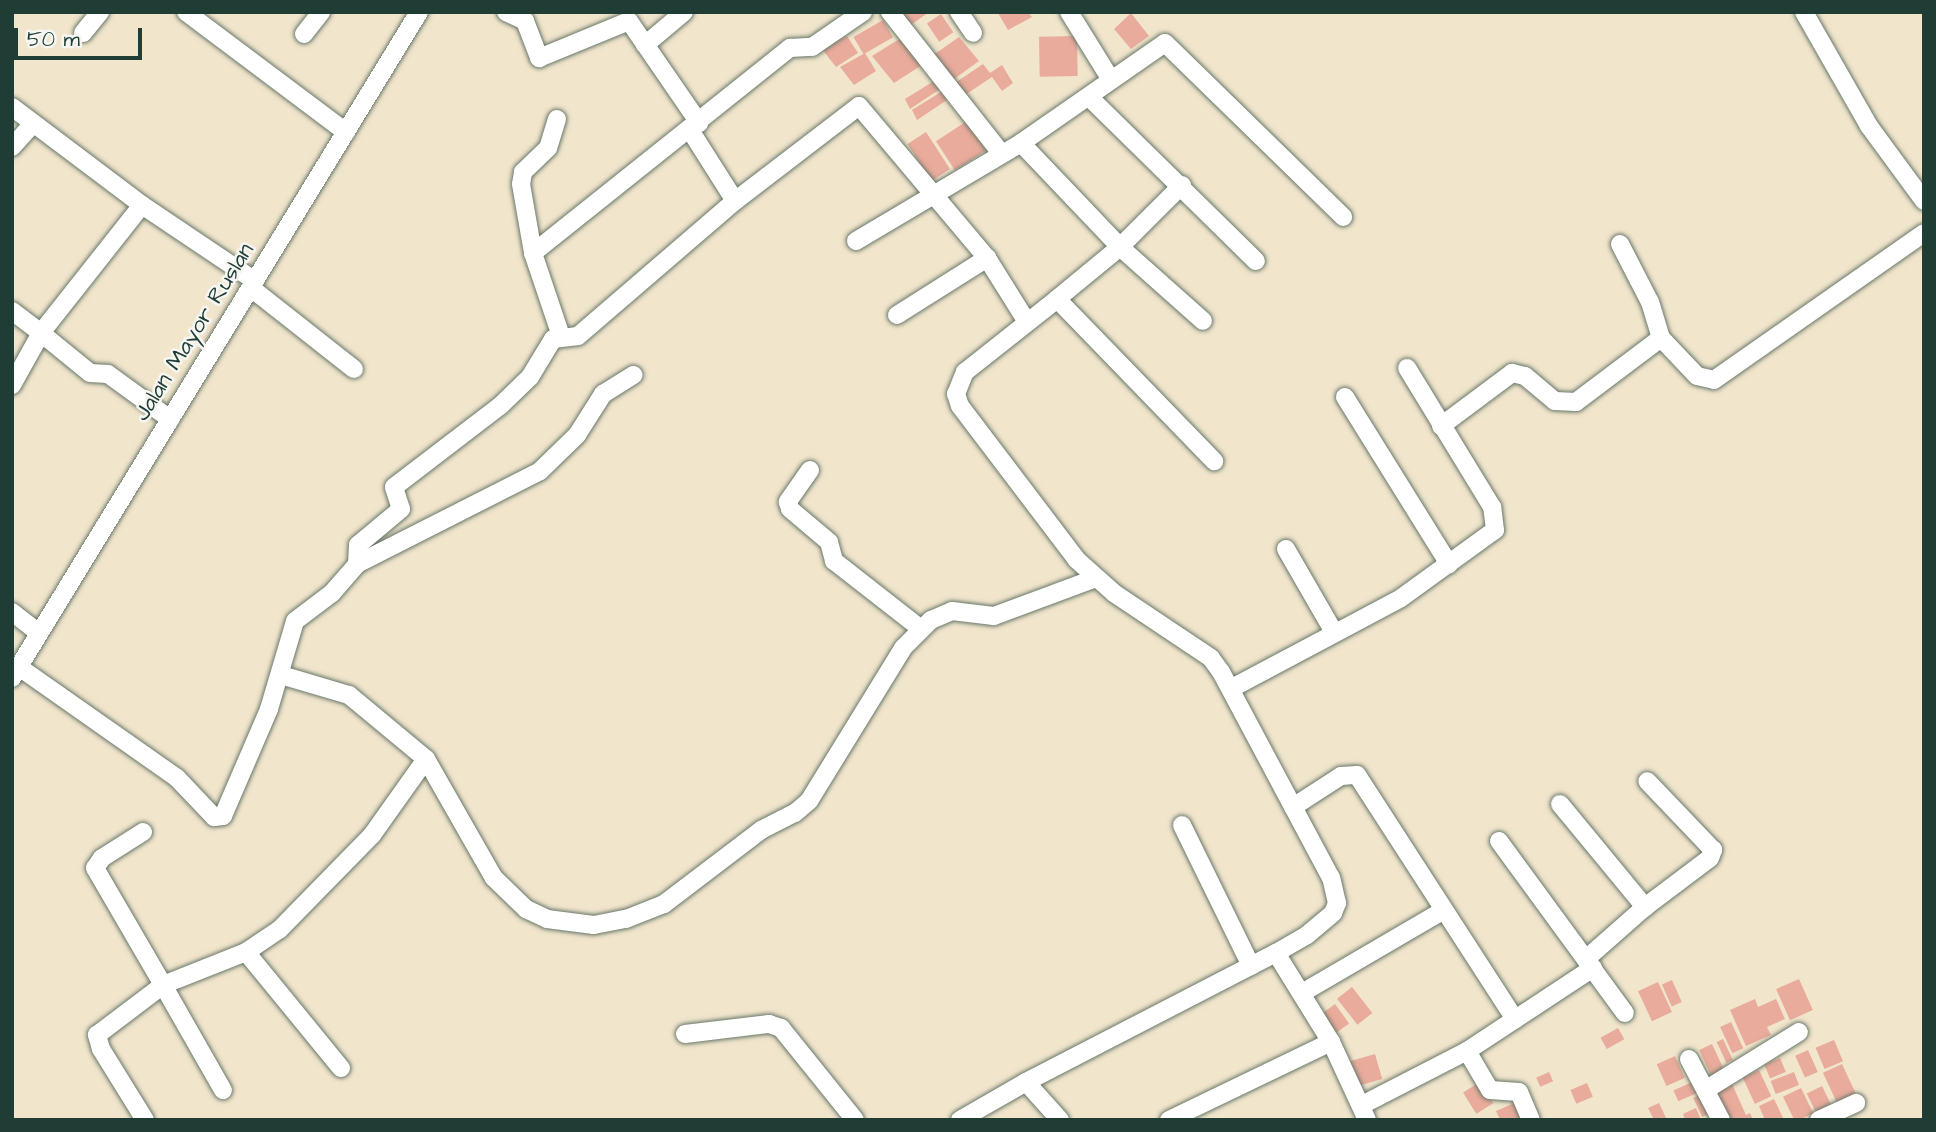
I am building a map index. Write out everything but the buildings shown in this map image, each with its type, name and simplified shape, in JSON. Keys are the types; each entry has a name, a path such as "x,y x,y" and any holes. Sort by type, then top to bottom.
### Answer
{"street":[{"path":"83,33 100,12"},
{"path":"186,12 207,18 346,132"},
{"path":"304,34 321,12"},
{"name":"Jalan Mayor Ruslan","path":"16,672 419,12"},
{"path":"506,12 525,21 539,58 629,21 694,127 735,201"},
{"path":"645,45 684,12"},
{"path":"533,253 790,48 812,47 863,12"},
{"path":"890,12 1001,153"},
{"path":"958,12 973,33"},
{"path":"1069,12 1110,78"},
{"path":"1804,12 1869,126 1924,201"},
{"path":"856,241 1021,143 1090,97 1110,78 1169,44 1229,108 1343,217"},
{"path":"1090,97 1256,261"},
{"path":"357,564 358,545 401,509 394,494 396,484 500,406 530,377 553,339 578,336 659,271 735,201 859,106 987,258 1027,322"},
{"path":"12,107 253,285 354,369"},
{"path":"557,119 548,148 521,176 523,215 561,336"},
{"path":"12,147 33,124"},
{"path":"1021,143 1120,247 1203,321"},
{"path":"960,1120 1026,1082 1276,953 1307,935 1334,913 1337,903 1331,878 1232,688 1210,658 1096,579 989,448 957,400 965,372 1120,247 1182,185"},
{"path":"12,385 41,333 142,205"},
{"path":"1620,244 1640,280 1661,338 1697,376 1714,380 1924,233"},
{"path":"897,315 987,258"},
{"path":"1057,299 1214,461"},
{"path":"12,311 90,373 108,374 170,419"},
{"path":"1441,426 1512,373 1525,376 1555,401 1576,402 1647,344 1661,338"},
{"path":"1232,688 1401,598 1488,538 1496,520 1407,368"},
{"path":"16,672 177,778 219,817 232,803 281,675 290,627 332,593 357,564 540,471 577,435 603,394 634,375"},
{"path":"1345,397 1449,564"},
{"path":"810,470 788,502 790,509 829,542 834,561 921,629"},
{"path":"1286,549 1334,632"},
{"path":"281,675 349,695 426,759 494,878 526,909 547,919 594,925 626,919 663,904 761,830 796,813 809,801 903,649 921,629 952,611 994,616 1096,579"},
{"path":"12,612 39,633"},
{"path":"145,1120 101,1049 97,1035 163,985 246,951 279,930 372,835 426,759"},
{"path":"1293,807 1341,776 1357,775 1515,1019"},
{"path":"1276,953 1331,1042 1364,1112 1468,1051 1590,964 1644,907 1710,858 1713,850 1647,781"},
{"path":"1560,804 1644,907"},
{"path":"1182,825 1251,966"},
{"path":"143,832 102,858 95,868 223,1090"},
{"path":"1499,841 1625,1013"},
{"path":"1302,993 1444,910"},
{"path":"246,951 341,1069"},
{"path":"685,1034 769,1024 781,1028 855,1120"},
{"path":"1707,1089 1799,1032"},
{"path":"1169,1120 1331,1042"},
{"path":"1468,1051 1490,1090 1519,1092 1531,1120"},
{"path":"1689,1059 1721,1120"},
{"path":"1026,1082 1060,1120"},
{"path":"1819,1120 1856,1103"}]}
